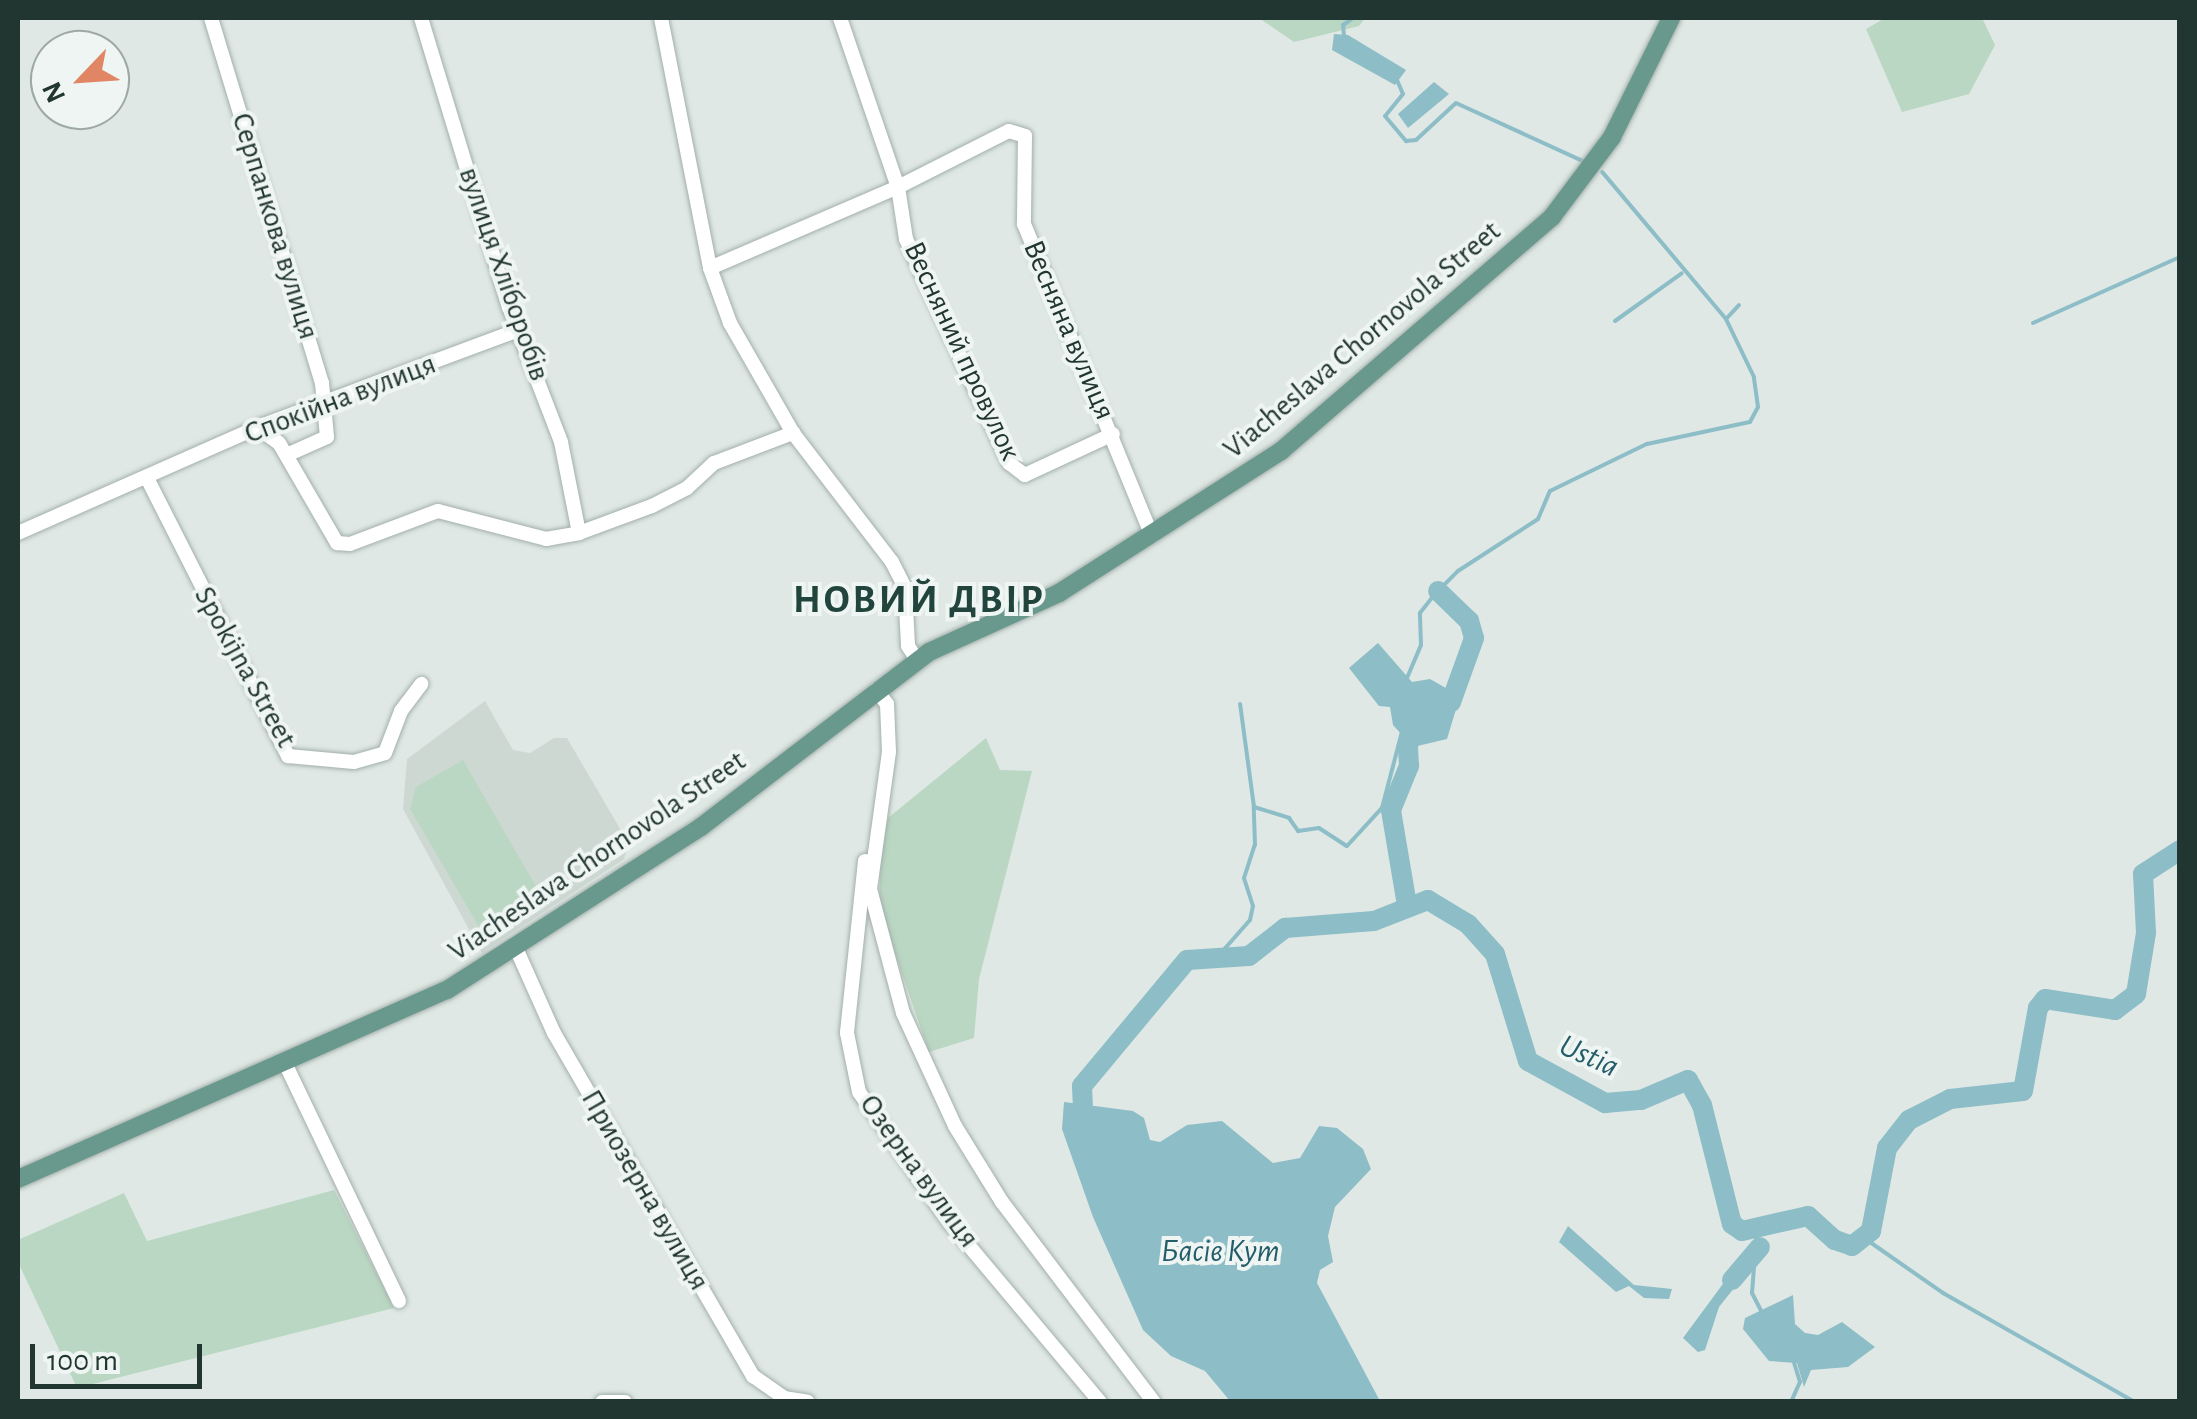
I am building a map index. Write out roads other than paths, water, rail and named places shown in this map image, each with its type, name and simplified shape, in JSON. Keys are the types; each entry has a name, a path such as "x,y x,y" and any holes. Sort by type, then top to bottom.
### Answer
{"main road":[{"name":"Viacheslava Chornovola Street","path":"18,1180 427,1001 700,827 917,660 1059,593 1281,451 1552,217 1612,137 1670,18"}],"street":[{"name":"Серпанкова вулиця","path":"211,18 258,156 324,402 327,436 288,454"},
{"name":"вулиця Хліборобів","path":"421,18 519,330 560,442 579,533"},
{"path":"660,18 710,268 730,324 792,433 892,562 905,588 908,646 917,660"},
{"path":"710,268 898,186 840,18"},
{"name":"Весняна вулиця","path":"898,186 1008,131 1024,136 1024,224 1152,536"},
{"name":"Весняний провулок","path":"898,186 906,239 1009,463 1025,476 1112,434"},
{"name":"Спокійна вулиця","path":"18,533 324,402 519,330"},
{"path":"579,533 652,506 687,488 714,463 792,433"},
{"path":"249,434 266,434 288,454"},
{"name":"Спокійна вулиця","path":"288,454 337,543 438,512 546,538 579,533"},
{"name":"Spokijna Street","path":"147,478 288,756 354,762 385,754 402,711 422,684"},
{"path":"876,690 887,704 888,752 873,842 870,889 888,964 955,1126 1002,1202 1154,1402"},
{"name":"Озерна вулиця","path":"873,842 862,868 849,973 846,1033 859,1092 949,1222 1100,1402"},
{"name":"Приозерна вулиця","path":"516,946 554,1032 753,1376 775,1402"},
{"path":"284,1063 399,1301"},
{"path":"753,1376 784,1398 808,1402"},
{"path":"602,1402 625,1402"}],"water":[{"path":"1334,34 1348,35 1406,70 1395,85 1332,50"},
{"path":"1434,82 1449,94 1408,128 1398,114"},
{"path":"1378,643 1412,682 1430,679 1460,696 1447,739 1413,747 1393,725 1390,707 1379,706 1349,668"},
{"name":"Басів Кут","path":"1064,1102 1133,1111 1144,1118 1150,1140 1160,1142 1187,1125 1222,1121 1273,1163 1300,1158 1319,1126 1337,1128 1363,1149 1371,1169 1335,1207 1328,1236 1333,1262 1320,1270 1317,1283 1380,1401 1230,1401 1205,1371 1171,1356 1143,1330 1093,1217 1062,1129"},
{"path":"1568,1226 1634,1285 1672,1289 1669,1299 1644,1298 1629,1286 1616,1292 1559,1242"},
{"path":"1745,1254 1754,1263 1719,1307 1705,1350 1698,1352 1683,1338"},
{"path":"1793,1295 1795,1324 1805,1333 1818,1335 1842,1322 1875,1347 1848,1367 1811,1370 1804,1387 1797,1363 1769,1361 1743,1329 1745,1318"}],"waterway":[{"path":"1344,36 1343,25 1353,18"},
{"path":"1397,80 1403,94 1385,116 1406,141 1416,140 1456,103 1585,162"},
{"path":"1407,678 1421,645 1420,613 1458,571 1538,519 1550,491 1647,444 1750,422 1758,407 1754,377 1726,319 1602,172"},
{"path":"2033,323 2180,257"},
{"path":"1615,321 1682,273"},
{"path":"1726,319 1739,305"},
{"path":"1407,905 1391,810 1409,766 1408,744 1420,723 1451,702 1474,638 1469,621 1438,591"},
{"path":"1220,954 1250,920 1253,906 1244,878 1255,845 1254,807 1240,704"},
{"path":"1254,807 1289,818 1298,831 1319,828 1347,846 1382,808 1402,732"},
{"name":"Ustia","path":"1084,1132 1082,1086 1187,960 1249,956 1285,928 1374,921 1428,900 1468,924 1495,954 1528,1061 1605,1103 1641,1100 1688,1080 1702,1105 1732,1224 1742,1231 1808,1216 1835,1240 1852,1246 1871,1231 1887,1148 1909,1120 1950,1099 2023,1091 2038,1008 2045,999 2115,1010 2136,994 2146,933 2143,874 2180,850"},
{"path":"1757,1228 1752,1293 1763,1315"},
{"path":"1867,1240 1943,1293 2135,1402"},
{"path":"1732,1280 1760,1247"},
{"path":"1791,1402 1800,1382 1793,1359"}],"district":[{"name":"НОВИЙ ДВІР","path":"919,600"}]}
